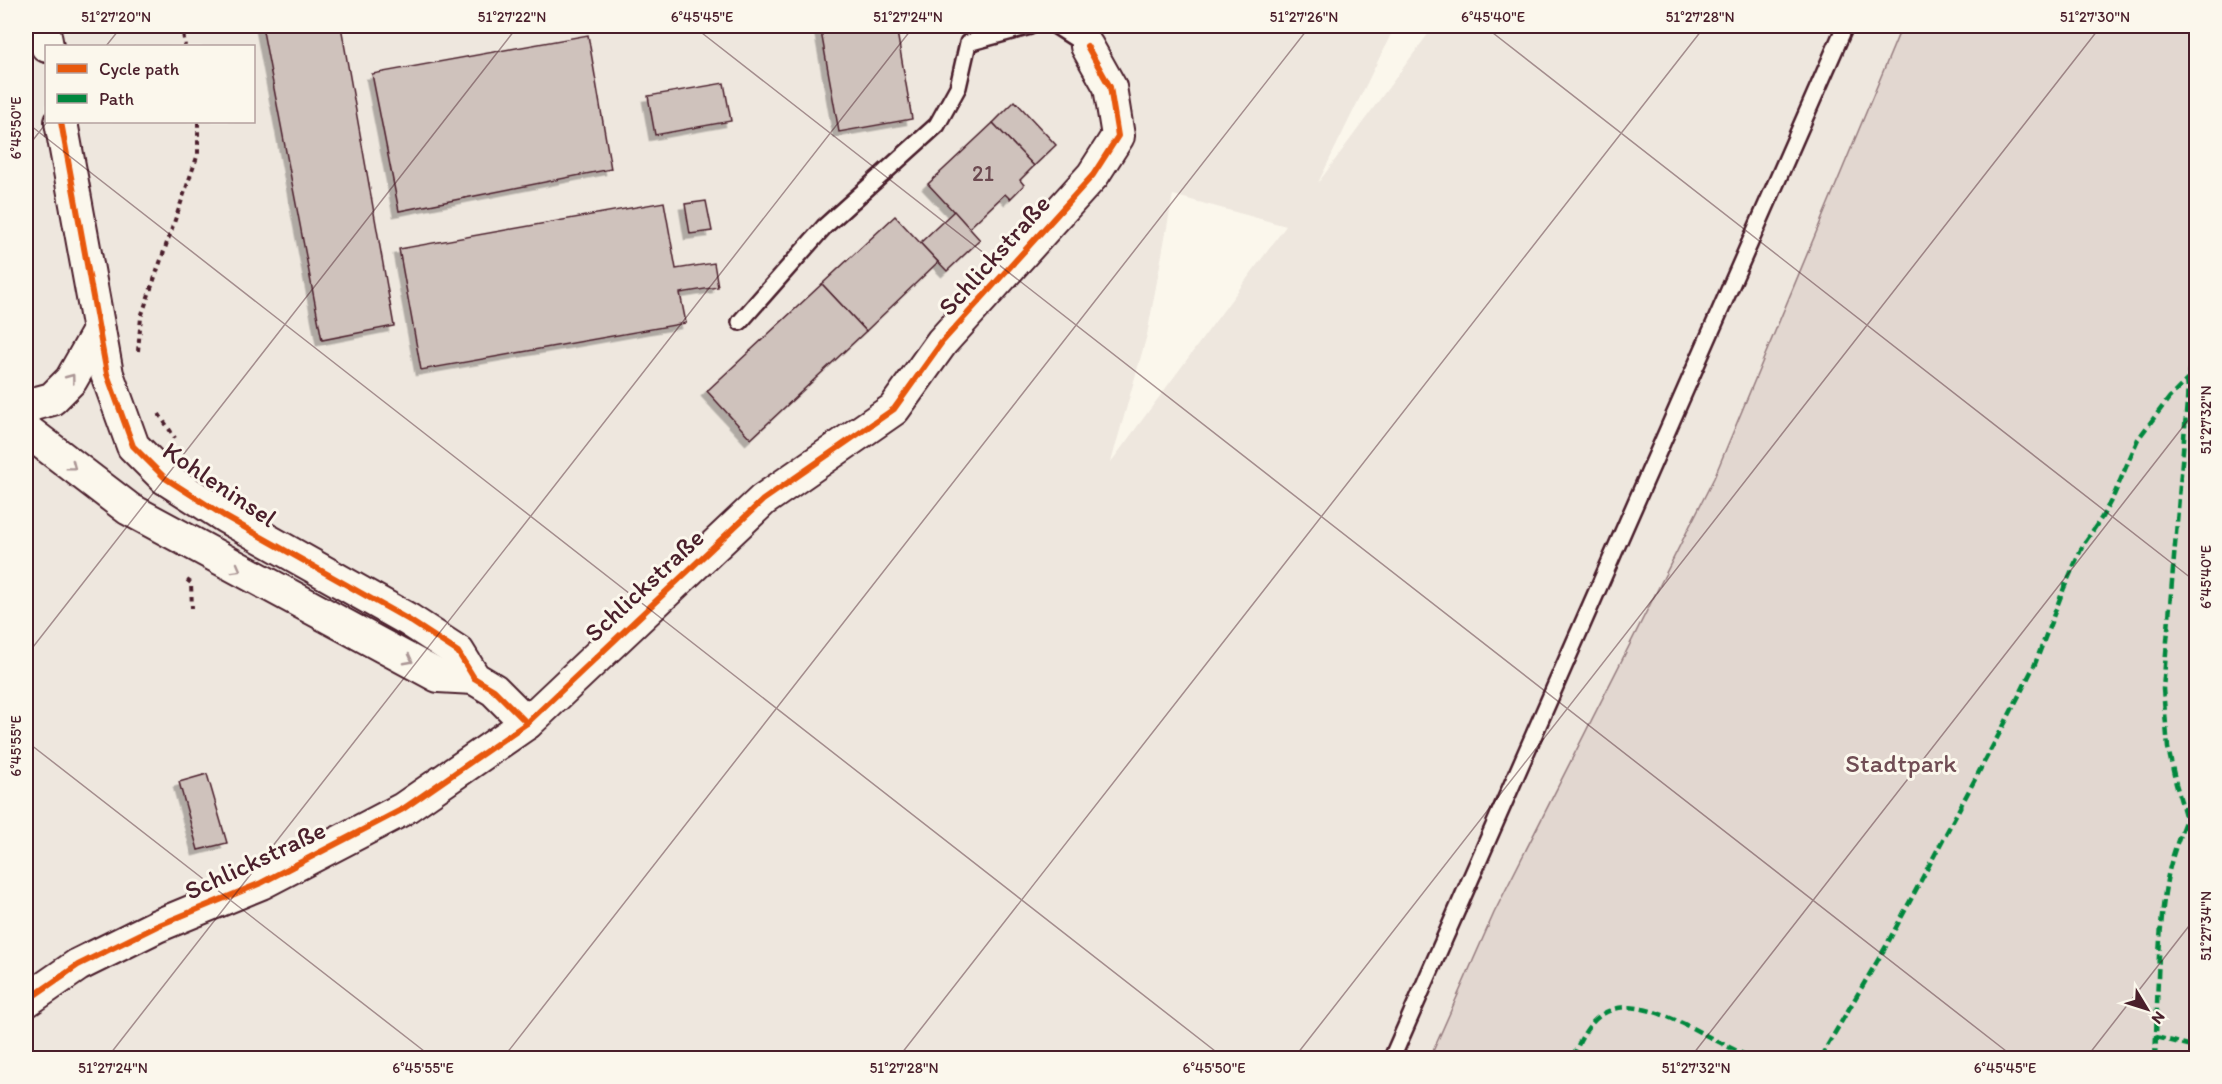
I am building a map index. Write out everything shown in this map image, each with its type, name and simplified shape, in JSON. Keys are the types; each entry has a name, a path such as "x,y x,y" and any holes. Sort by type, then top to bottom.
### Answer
{"street":[{"path":"43,26 47,45"},
{"name":"Schlickstraße","path":"26,1001 78,965 157,926 261,883 403,809 526,723 763,500 894,409 942,342 1093,175 1118,136 1110,87 1087,46"},
{"name":"Kohleninsel","path":"60,123 107,374 133,446 165,478 226,517 409,620 458,652 474,678"},
{"path":"26,406 52,399 71,380 99,331"},
{"name":"Kohleninsel","path":"26,430 129,509 438,675 474,678 494,690 526,723"}],"lane":[{"path":"740,322 824,227 937,125 958,87 968,43 1030,26"},
{"path":"1056,26 1087,46"},
{"path":"1392,1059 1845,26"}],"path":[{"path":"182,26 185,45"},
{"path":"138,354 141,317 198,154 198,123"},
{"path":"156,410 181,445"},
{"path":"185,540 170,565 191,583 192,608"}],"shaded area":[{"path":"26,26 1395,26 1318,183 1434,26 1902,26 1714,478 1494,913 1430,1058 26,1058","holes":["1173,195 1286,226 1111,462 1147,335"]}],"green space":[{"name":"Stadtpark","path":"1902,26 2196,26 2196,1058 1430,1058 1494,913 1714,478"}],"building":[{"path":"262,26 341,26 394,326 322,340"},
{"path":"820,26 896,26 912,119 839,132"},
{"path":"588,35 611,169 399,211 372,74"},
{"path":"724,83 731,121 655,135 648,96"},
{"path":"1015,101 1056,145 1034,166 993,123"},
{"path":"993,123 1034,166 1020,180 1024,185 1010,199 1005,194 969,228 928,184"},
{"path":"706,201 712,231 690,234 685,204"},
{"path":"664,202 676,269 714,263 718,287 680,293 686,323 421,370 399,249"},
{"path":"954,211 980,240 947,271 920,243"},
{"path":"895,216 938,262 866,331 822,284"},
{"path":"822,284 866,331 751,439 707,391"},
{"path":"207,774 227,843 198,850 179,782"}],"marked path":[{"path":"2196,311 2188,379 2163,689 2168,748 2176,784 2186,819 2196,831"},
{"path":"1820,1058 1885,948 2005,723 2035,664 2083,545 2114,495 2138,439 2169,398 2188,379"},
{"path":"2155,1058 2164,901 2171,864 2186,819"},
{"path":"1573,1058 1583,1036 1594,1021 1608,1011 1622,1008 1638,1008 1656,1012 1752,1058"},
{"path":"2156,1037 2196,1047"}],"cycle path":[{"path":"26,1001 78,965 157,926 261,883 403,809 527,723 763,500 894,409 942,342 1093,175 1118,136 1110,87 1087,46"},
{"path":"61,123 107,374 133,446 165,478 226,517 409,620 458,652 474,678 494,690 527,723"}]}
